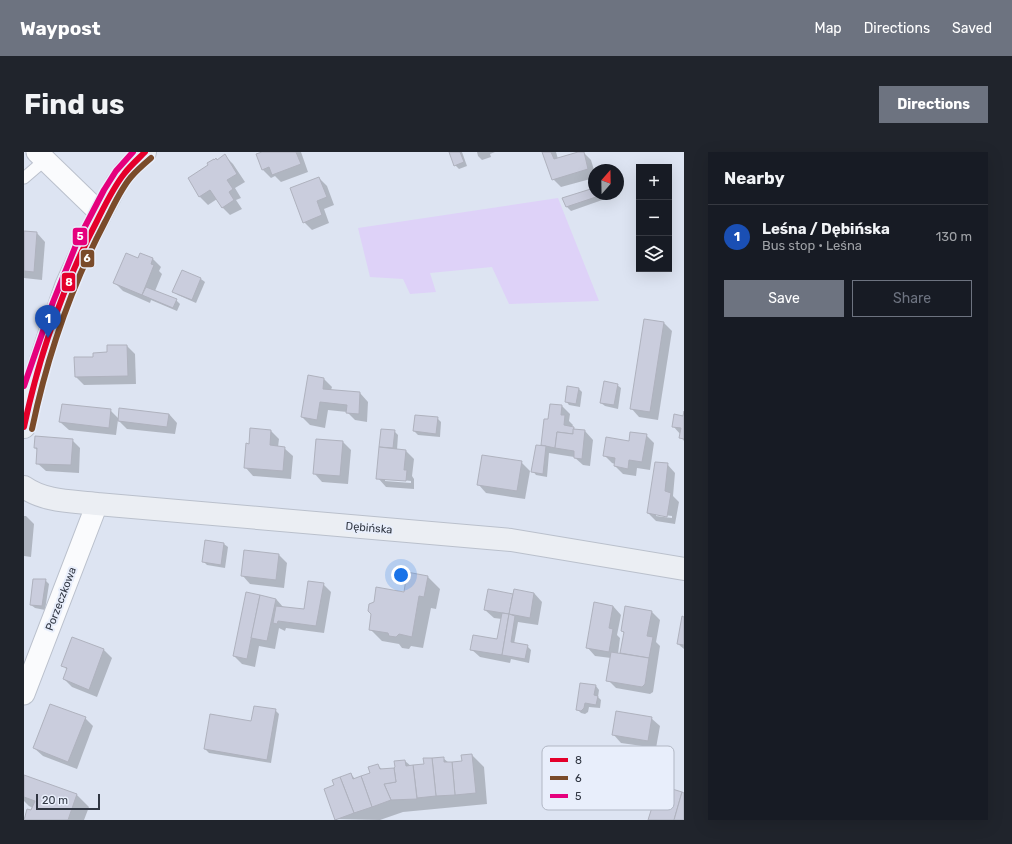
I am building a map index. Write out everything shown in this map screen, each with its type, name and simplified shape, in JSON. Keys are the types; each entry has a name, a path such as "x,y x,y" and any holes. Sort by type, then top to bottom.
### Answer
{"street":[{"path":"24,427 28,396 66,286 110,194 125,172 145,152"},
{"path":"41,156 100,213"},
{"name":"Dębińska","path":"24,487 35,493 53,499 511,540 684,569"},
{"name":"Dębińska","path":"24,500 31,502 53,499"},
{"name":"Porzeczkowa","path":"24,694 97,504"}],"lane":[{"path":"24,178 41,156"}],"shaded area":[{"path":"558,198 599,301 509,304 492,267 430,273 436,292 410,294 403,279 370,277 358,228"}],"building":[{"path":"262,152 296,152 301,164 272,175 269,167 262,170 256,154"},
{"path":"449,152 460,152 464,162 454,166"},
{"path":"542,152 551,152 554,159 578,152 584,152 588,169 552,180"},
{"path":"225,154 237,174 227,180 233,189 229,192 234,200 222,208 210,190 199,197 188,178 208,165 207,163 216,158 217,160"},
{"path":"319,177 327,197 317,201 322,215 303,223 290,188"},
{"path":"588,190 588,200 566,207 562,198"},
{"path":"24,231 37,232 34,272 24,271"},
{"path":"126,253 138,258 140,253 153,258 151,264 154,265 142,295 113,283"},
{"path":"182,270 201,278 192,300 172,292"},
{"path":"146,287 177,299 173,308 142,295"},
{"path":"644,319 664,322 650,412 630,409"},
{"path":"107,345 127,345 128,376 75,377 74,357 93,357 93,353 107,352"},
{"path":"308,375 324,378 323,389 360,392 359,414 346,413 347,405 320,402 317,420 301,417"},
{"path":"604,381 618,384 614,405 600,403"},
{"path":"567,386 579,388 576,404 565,402"},
{"path":"62,404 111,409 109,428 59,422"},
{"path":"550,404 562,405 561,415 565,415 564,425 574,427 573,434 557,432 555,448 541,445 544,419 548,419"},
{"path":"119,408 169,414 167,427 118,421"},
{"path":"684,411 684,439 679,438 681,428 672,427 674,414 683,416"},
{"path":"415,415 438,417 436,434 413,431"},
{"path":"250,428 271,430 270,445 285,447 283,471 244,468 246,443 249,444"},
{"path":"381,429 395,430 393,448 379,447"},
{"path":"573,429 585,430 582,459 574,458 574,451 555,448 557,432 573,434"},
{"path":"630,432 647,434 642,462 629,460 628,469 614,466 615,458 603,456 606,437 629,441"},
{"path":"35,436 73,439 71,465 36,464 37,448 34,448"},
{"path":"316,439 343,441 340,476 313,474"},
{"path":"536,445 546,446 543,474 531,472"},
{"path":"379,447 406,450 404,470 407,470 406,481 376,479"},
{"path":"482,455 522,461 517,491 477,485"},
{"path":"655,462 668,463 665,491 671,493 667,517 647,513"},
{"path":"205,540 224,543 221,565 202,562"},
{"path":"244,550 279,554 276,580 241,576"},
{"path":"407,572 428,576 424,597 419,596 412,637 399,634 396,637 389,636 388,633 369,630 371,614 368,611 369,604 374,602 376,587 404,592"},
{"path":"33,579 46,579 42,606 30,605"},
{"path":"308,581 324,583 316,626 278,621 277,624 273,623 276,606 304,609"},
{"path":"488,589 513,594 509,614 484,610"},
{"path":"514,589 534,593 530,618 509,614"},
{"path":"246,592 260,595 247,659 233,656"},
{"path":"260,595 276,599 267,641 251,638"},
{"path":"594,602 613,606 609,628 613,629 609,652 586,648"},
{"path":"625,606 652,611 647,636 653,637 649,658 620,653 624,632 621,631"},
{"path":"502,613 509,614 502,655 470,650 473,635 497,639"},
{"path":"509,614 515,616 511,642 528,645 525,659 502,655"},
{"path":"682,616 684,617 684,645 677,644"},
{"path":"72,637 104,649 89,690 63,679 67,668 61,666"},
{"path":"611,652 649,658 645,684 642,687 606,681"},
{"path":"580,683 596,685 594,695 598,696 596,705 585,703 584,708 581,711 576,710"},
{"path":"50,704 86,717 68,762 33,748"},
{"path":"254,706 276,709 267,760 204,749 210,714 251,721"},
{"path":"616,711 652,717 648,741 612,735"},
{"path":"472,754 476,793 455,795 452,762 462,761 461,755"},
{"path":"444,757 444,762 452,762 455,795 436,796 432,758"},
{"path":"423,758 432,758 436,796 417,798 413,765 424,764"},
{"path":"405,760 406,766 413,765 417,799 391,800 384,784 396,782 394,761"},
{"path":"378,764 380,769 394,768 396,782 384,784 391,800 372,807 361,776 370,773 368,767"},
{"path":"351,773 353,779 361,776 372,807 354,813 340,777"},
{"path":"24,775 77,794 68,820 24,820 27,809 31,810 35,801 24,797"},
{"path":"340,777 354,813 335,820 324,789 334,785 332,780"},
{"path":"674,790 682,792 674,820 648,820 651,810 674,810"},
{"path":"682,792 684,793 684,820 674,820"}],"transit line":[{"name":"5","path":"24,386 53,302 78,240 104,190 116,171 133,152"},
{"name":"8","path":"24,427 37,374 53,322 73,271 106,203 120,179 131,165 145,152"},
{"name":"6","path":"32,429 45,375 61,323 81,272 123,187 133,174 151,158"}],"place":[{"name":"Leśna / Dębińska","path":"48,338"}]}
